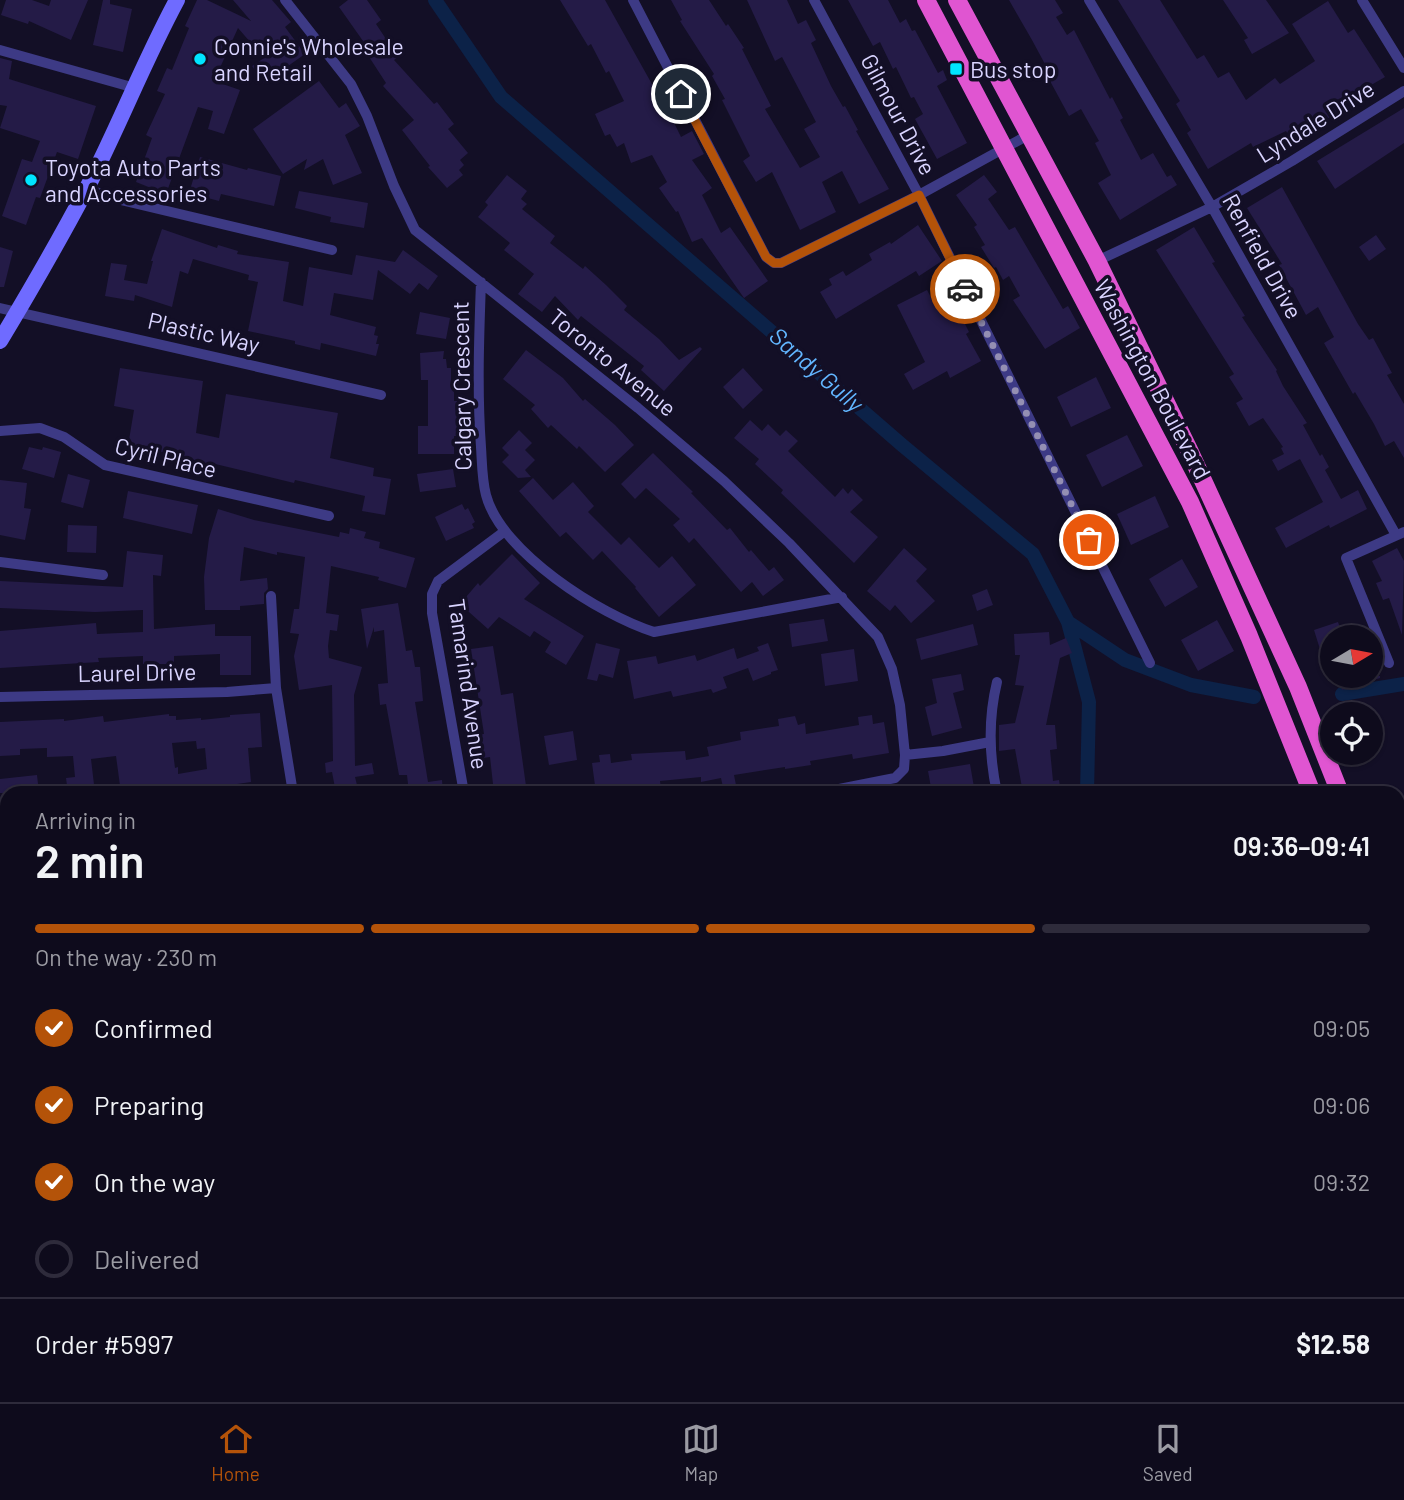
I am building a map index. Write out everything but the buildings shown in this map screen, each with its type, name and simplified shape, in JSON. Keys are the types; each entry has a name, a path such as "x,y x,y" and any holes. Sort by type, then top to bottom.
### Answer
{"highway":[{"name":"Washington Boulevard","path":"926,0 1190,502 1249,636 1308,786"},
{"name":"Washington Boulevard","path":"957,0 1097,261 1189,450 1298,687 1337,786"}],"main road":[{"path":"0,341 86,188 177,0"}],"street":[{"name":"Toronto Avenue","path":"285,0 351,83 415,230 638,408 724,481 842,597 878,637 892,669 904,728 905,755"},
{"path":"633,0 766,257 774,263 781,263 919,195 1030,134"},
{"name":"Gilmour Drive","path":"814,0 919,195 1150,663"},
{"name":"Renfield Drive","path":"1088,0 1212,208 1400,534"},
{"path":"1362,0 1404,68"},
{"path":"0,50 135,88"},
{"name":"Lyndale Drive","path":"1097,261 1212,208 1404,91"},
{"path":"86,188 108,197 332,250"},
{"name":"Calgary Crescent","path":"481,282 478,407 486,496 505,531 556,581 596,607 631,625 654,632 842,597"},
{"name":"Plastic Way","path":"0,308 380,395"},
{"name":"Cyril Place","path":"0,431 40,428 64,437 105,466 329,516"},
{"name":"Tamarind Avenue","path":"463,786 432,613 432,594 438,581 505,531"},
{"path":"1389,663 1346,558 1400,534"},
{"path":"0,562 103,575"},
{"path":"271,596 275,688 292,786"},
{"path":"995,786 989,742 991,708 997,682"},
{"name":"Laurel Drive","path":"0,697 227,692 275,688"},
{"path":"856,786 895,778 904,769 905,755 989,742"}],"waterway":[{"name":"Sandy Gully","path":"435,0 501,97 902,445 1033,554 1068,622 1089,702 1087,786"},
{"path":"1068,622 1125,660 1191,685 1254,697"},
{"path":"1342,694 1404,684"}],"way so far":[{"path":"965,289 1089,540"}],"place":[{"name":"Connie's Wholesale and Retail","path":"200,59"},
{"name":"Bus stop","path":"956,69"},
{"name":"Toyota Auto Parts and Accessories","path":"31,180"}],"route":[{"path":"681,94 766,257 774,263 781,263 919,195 965,289"}]}
